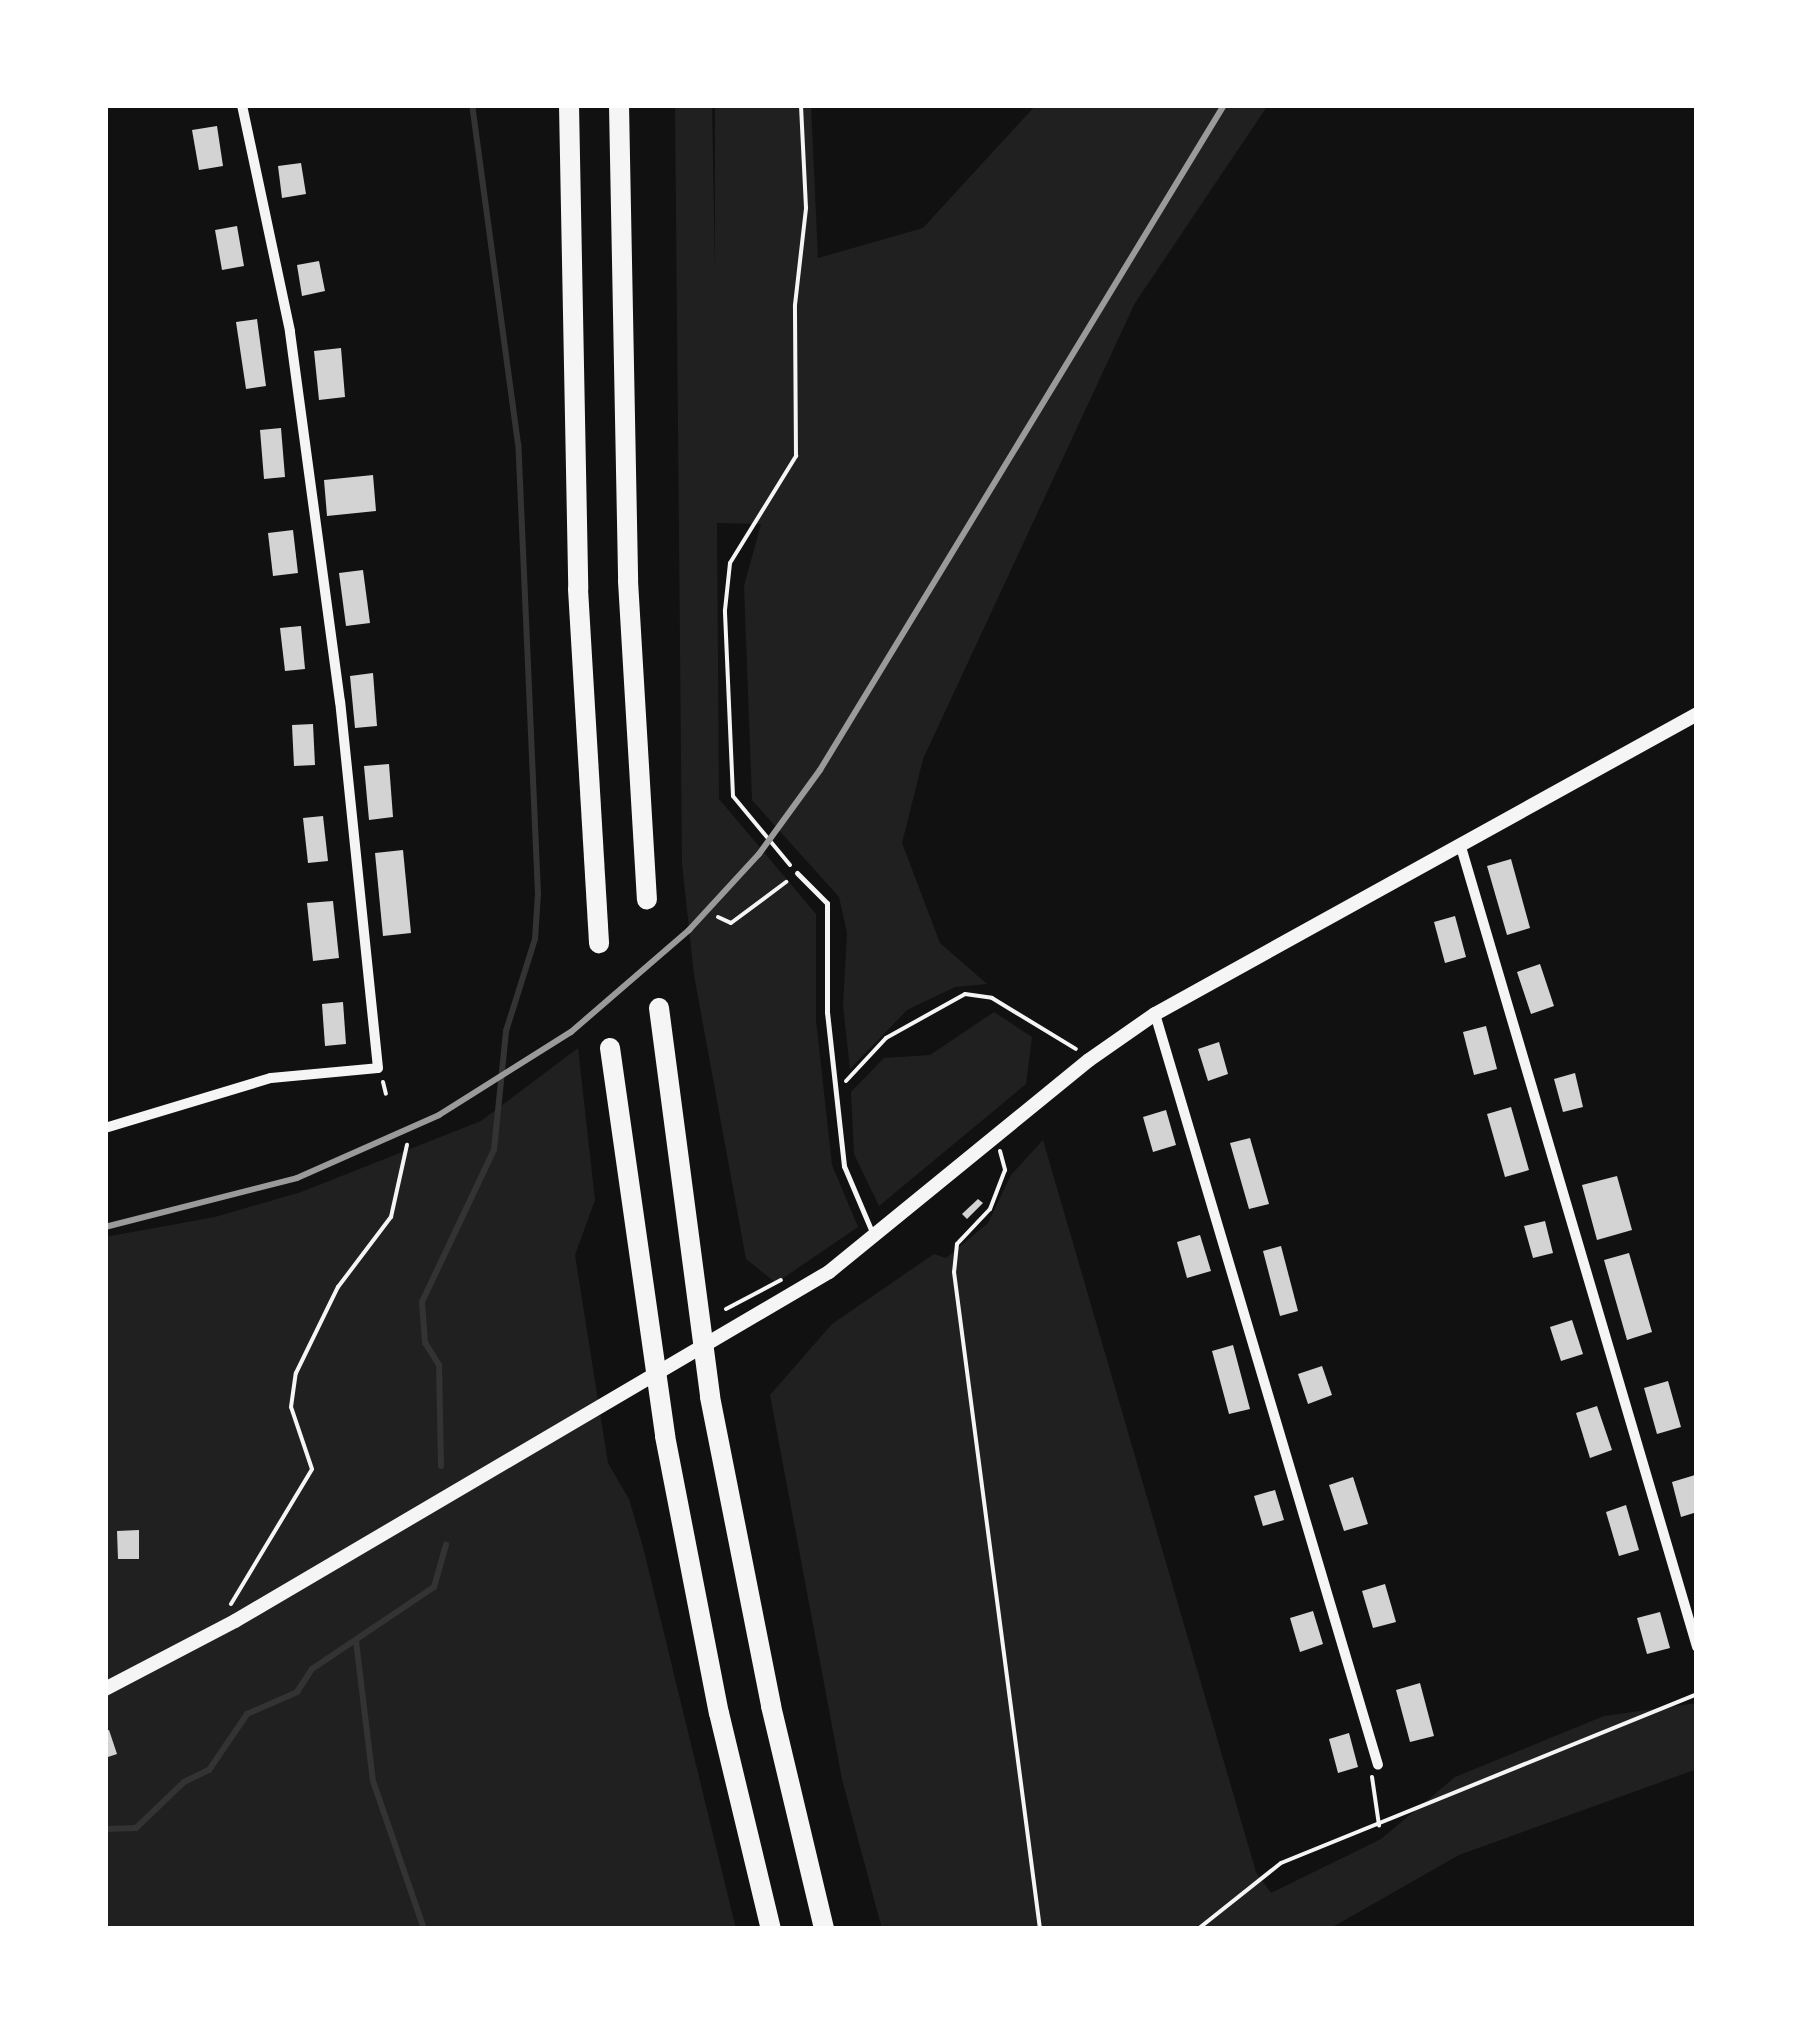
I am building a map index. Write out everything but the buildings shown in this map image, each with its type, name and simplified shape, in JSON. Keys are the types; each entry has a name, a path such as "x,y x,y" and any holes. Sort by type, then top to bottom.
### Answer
{"highway":[{"path":"569,105 578,590 599,944"},
{"path":"619,105 628,581 647,899"},
{"path":"658,1008 710,1398 770,1706 824,1929"},
{"path":"610,1048 665,1436 719,1713 771,1929"}],"street":[{"path":"105,1128 270,1078 378,1068 340,702 290,331 242,105"},
{"path":"105,1688 235,1621 780,1300 876,1238 1088,1060 1154,1014 1697,714"},
{"path":"1461,847 1697,1647"},
{"path":"1154,1014 1378,1765"}],"lane":[{"path":"797,873 827,903 836,1092 844,1166 858,1212 876,1238"}],"path":[{"path":"718,917 731,923 797,873 733,796 724,610 730,563 796,456 796,305 806,208 801,105"},
{"path":"836,1092 886,1038 965,994 992,998 1088,1060"},
{"path":"997,1137 1005,1170 990,1209 957,1244 954,1272 1040,1929"},
{"path":"235,1621 228,1610 239,1586 312,1469 291,1407 296,1373 338,1287 391,1216 407,1144"},
{"path":"726,1309 780,1278"},
{"path":"1198,1929 1281,1863 1697,1694"},
{"path":"1378,1765 1368,1784 1379,1824"}],"shaded area":[{"path":"675,105 712,105 715,270 715,105 811,105 818,258 923,228 1036,105 1268,105 1135,303 923,759 902,843 940,943 987,984 955,987 907,1010 850,1069 843,1006 847,933 839,897 752,800 744,586 761,524 717,523 719,799 816,914 816,1020 832,1165 858,1227 776,1283 746,1259 694,975 682,863"},
{"path":"994,1012 1032,1037 1026,1084 879,1206 854,1154 851,1092 884,1058 930,1055"},
{"path":"578,1048 595,1200 575,1255 608,1463 629,1499 643,1547 736,1929 105,1929 105,1237 215,1217 301,1192 481,1121"},
{"path":"1043,1140 1256,1872 1271,1893 1381,1839 1455,1777 1604,1716 1697,1703 1697,1769 1459,1855 1329,1929 882,1929 842,1779 770,1395 832,1324 934,1254 946,1258 988,1223 1011,1175"}],"waterway":[{"path":"441,1466 439,1365 425,1343 422,1302 494,1150 506,1031 535,939 538,894 518,444 472,105"},
{"path":"105,1829 136,1828 184,1782 209,1770 247,1714 297,1692 312,1669 434,1587 446,1545"},
{"path":"356,1641 373,1781 424,1929"}],"railway":[{"path":"105,1227 297,1178 439,1115 571,1032 689,930 759,854 820,770 1224,105"}]}
